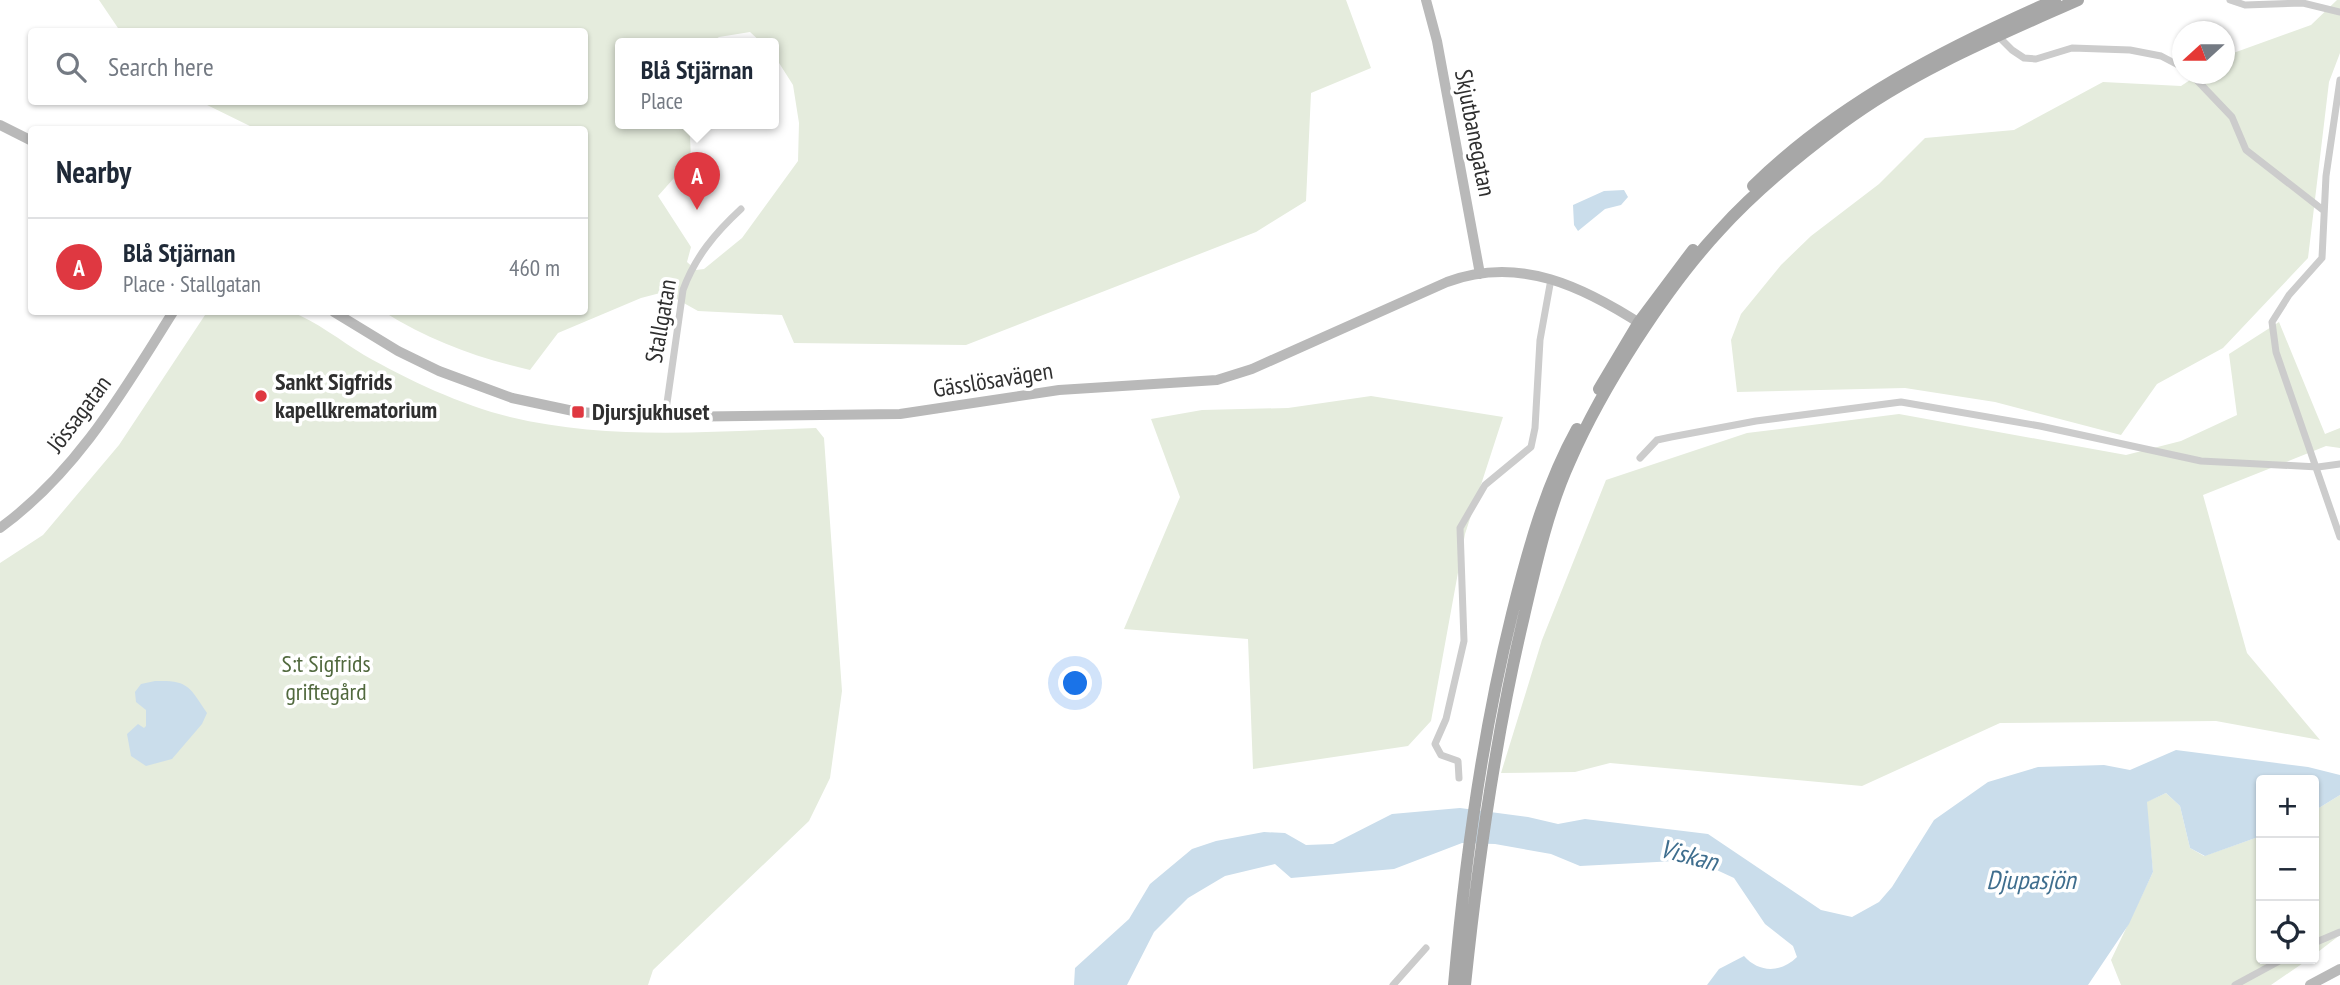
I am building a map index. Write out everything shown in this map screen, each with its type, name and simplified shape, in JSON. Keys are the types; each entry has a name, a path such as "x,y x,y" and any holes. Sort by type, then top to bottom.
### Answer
{"main road":[{"path":"1454,985 1486,766 1538,558 1569,462 1643,325 1710,230 1772,168 1829,123 1935,55 2055,0"},
{"path":"1643,325 1719,231 1771,181 1842,123 1928,69 2078,0"},
{"path":"1465,985 1474,856"}],"street":[{"name":"Skjutbanegatan","path":"1426,0 1437,41 1480,274"},
{"path":"2230,0 2245,5 2303,3 2340,12"},
{"path":"1998,36 2012,51 2024,58 2036,59 2071,48 2130,50 2161,56 2172,62"},
{"path":"2340,80 2323,210 2322,258 2289,295 2272,321 2276,352 2340,537"},
{"path":"2201,84 2232,117 2246,150 2323,210"},
{"path":"0,125 28,139"},
{"name":"Stallgatan","path":"665,417 683,290 690,272 712,239 741,209"},
{"name":"Gässlösavägen","path":"339,315 414,360 483,388 578,412 665,417 900,414 1059,390 1199,383 1252,369 1447,282 1480,274 1502,272 1551,279 1580,287 1643,325"},
{"path":"1459,778 1458,761 1441,755 1435,744 1446,719 1464,640 1460,528 1485,485 1531,447 1535,428 1540,340 1551,279"},
{"name":"Jössagatan","path":"0,528 54,480 104,423 171,315"},
{"path":"1640,458 1657,440 1756,421 1901,402 2040,426 2201,461 2318,467 2340,464"},
{"path":"2319,941 2340,932"},
{"path":"1393,985 1426,948"},
{"path":"2235,985 2274,964"},
{"path":"2310,985 2340,968"}],"green space":[{"path":"99,0 1346,0 1371,68 1311,93 1306,201 1256,232 966,345 794,343 782,315 698,311 664,292 641,298 558,333 530,370 455,347 419,332 389,315 588,315 588,126 250,126 207,105 588,105 588,28 118,28","holes":["750,32 756,38 779,38 779,63 793,85 799,123 798,161 742,238 704,269 696,270 687,262 691,247 658,196 691,159 688,129 615,129 615,38 717,38"]},
{"path":"2340,0 2340,53 2329,82 2308,258 2223,348 2157,384 2121,435 1995,402 1905,388 1737,392 1731,340 1741,314 1781,265 1811,236 1879,184 1925,138 2014,130 2103,82 2181,86 2235,84 2235,52 2311,25"},
{"name":"S:t Sigfrids griftegård","path":"205,315 298,315 364,355 454,399 510,417 547,424 662,433 816,428 824,438 842,691 830,778 809,821 653,970 648,985 0,985 0,563 43,535 119,445"},
{"path":"2279,322 2325,434 2340,428 2340,448 2326,446 2203,495 2247,653 2320,740 2216,721 2000,723 1862,786 1610,763 1575,772 1501,773 1542,640 1606,480 1747,433 1899,414 2126,455 2181,441 2237,415 2229,354"},
{"path":"1371,396 1503,417 1465,534 1431,721 1408,746 1253,769 1248,639 1124,629 1180,497 1151,419 1202,410 1288,408"},
{"path":"2166,793 2180,806 2190,848 2204,856 2256,838 2256,964 2302,964 2271,985 2121,985 2111,960 2153,872 2146,802"},
{"path":"2340,795 2340,935 2319,951 2319,838 2319,808"}],"water":[{"path":"1624,190 1628,197 1621,205 1605,209 1578,231 1574,225 1573,205 1604,191"},
{"path":"155,681 175,682 187,687 207,713 202,724 172,759 146,766 131,756 127,734 138,724 144,728 146,726 146,710 136,702 135,692 141,684"},
{"name":"Djupasjön","path":"2176,750 2308,767 2340,775 2340,795 2319,808 2319,775 2256,775 2256,838 2205,856 2190,848 2180,806 2166,793 2147,802 2153,872 2129,924 2088,985 1707,985 1719,969 1744,956 1756,966 1770,969 1784,966 1797,957 1793,946 1765,924 1734,878 1695,860 1580,866 1551,854 1495,844 1462,843 1394,869 1291,878 1275,864 1225,876 1188,898 1154,932 1127,985 1074,985 1075,968 1129,919 1150,884 1192,849 1216,841 1264,832 1285,833 1306,845 1333,844 1392,814 1460,808 1558,824 1585,819 1708,834 1821,910 1852,917 1879,902 1892,887 1934,820 1988,782 2038,767 2104,765 2130,770"}],"place":[{"name":"Blå Stjärnan","path":"697,210"},
{"name":"Sankt Sigfrids kapellkrematorium","path":"261,396"},
{"name":"Djursjukhuset","path":"578,412"}],"water label":[{"name":"Viskan","path":"1689,855"}]}
